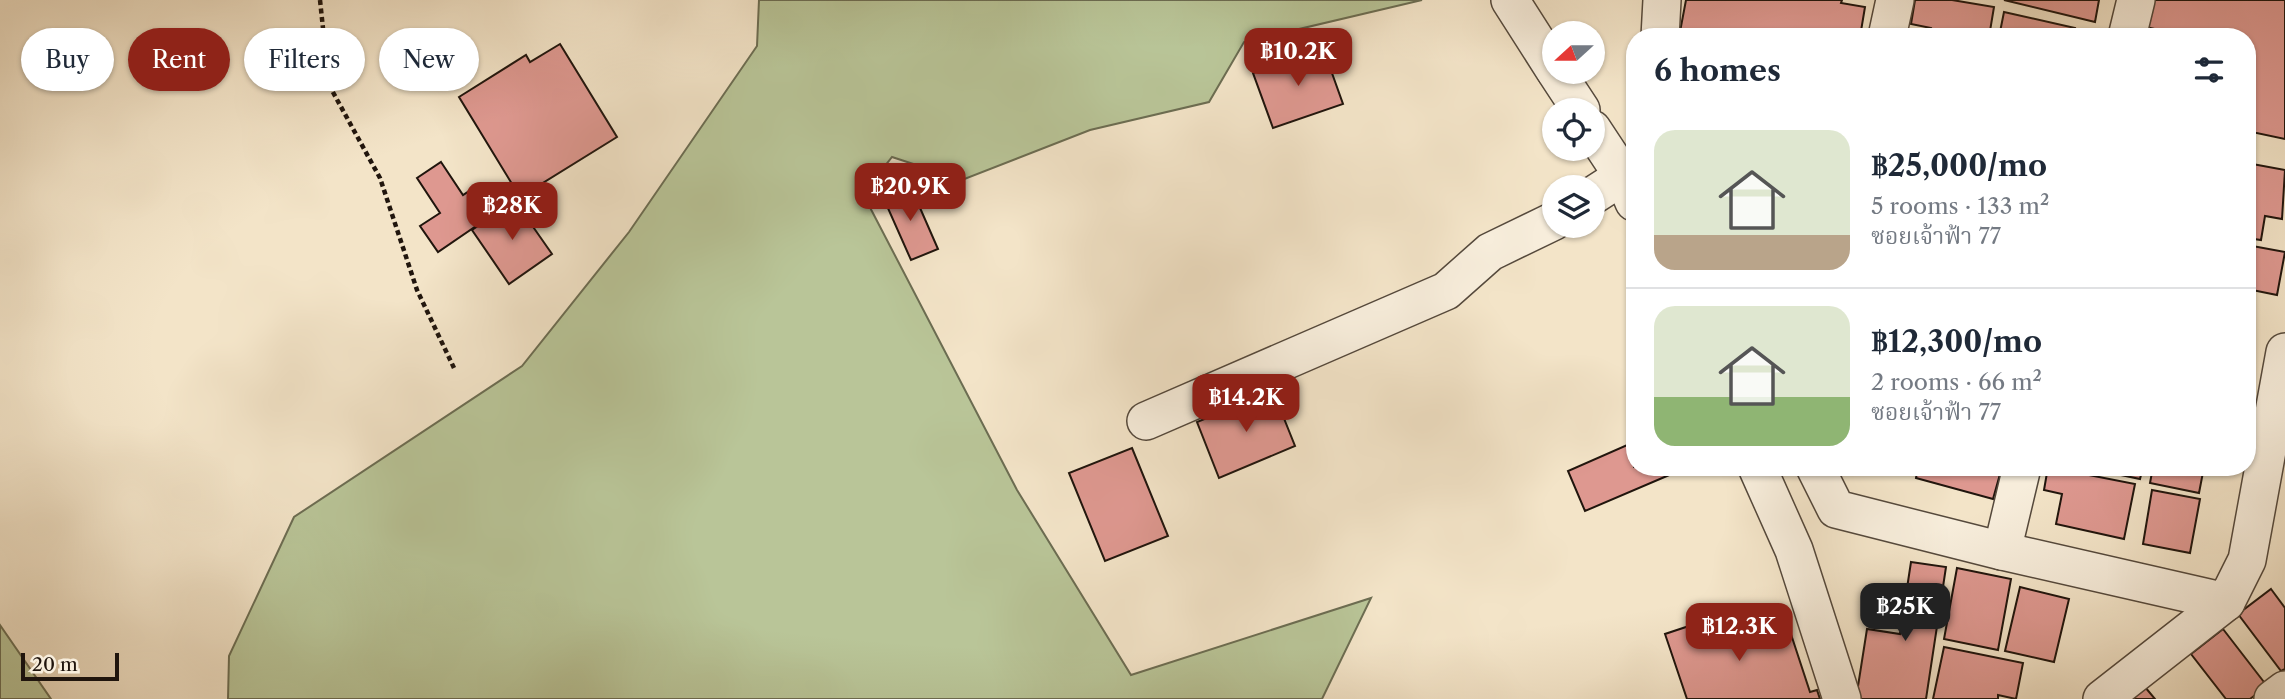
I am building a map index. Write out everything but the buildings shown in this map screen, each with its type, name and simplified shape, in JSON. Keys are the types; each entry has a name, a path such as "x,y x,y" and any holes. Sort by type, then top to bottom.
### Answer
{"street":[{"path":"1510,0 1542,50"},
{"path":"1660,28 1662,0"},
{"path":"1889,28 1895,0"},
{"path":"2129,28 2136,0"},
{"path":"1605,150 1626,184"},
{"path":"1605,194 1626,190"},
{"path":"1146,421 1446,291 1490,252 1542,227"},
{"path":"2102,699 2226,602 2248,561 2285,352"},
{"path":"1761,476 1794,550 1842,699"},
{"path":"1820,476 1836,509 2002,551 2226,602"},
{"path":"2002,551 2020,476"},
{"path":"2273,699 2285,690"}],"path":[{"path":"320,0 329,85 380,178 417,289 454,368"}],"green space":[{"path":"759,0 1422,0 1244,42 1209,102 1090,130 962,180 892,157 863,194 1017,490 1131,675 1371,598 1322,699 228,699 229,656 294,517 522,366 629,232 757,46"},
{"path":"0,625 51,699 0,699"}]}
